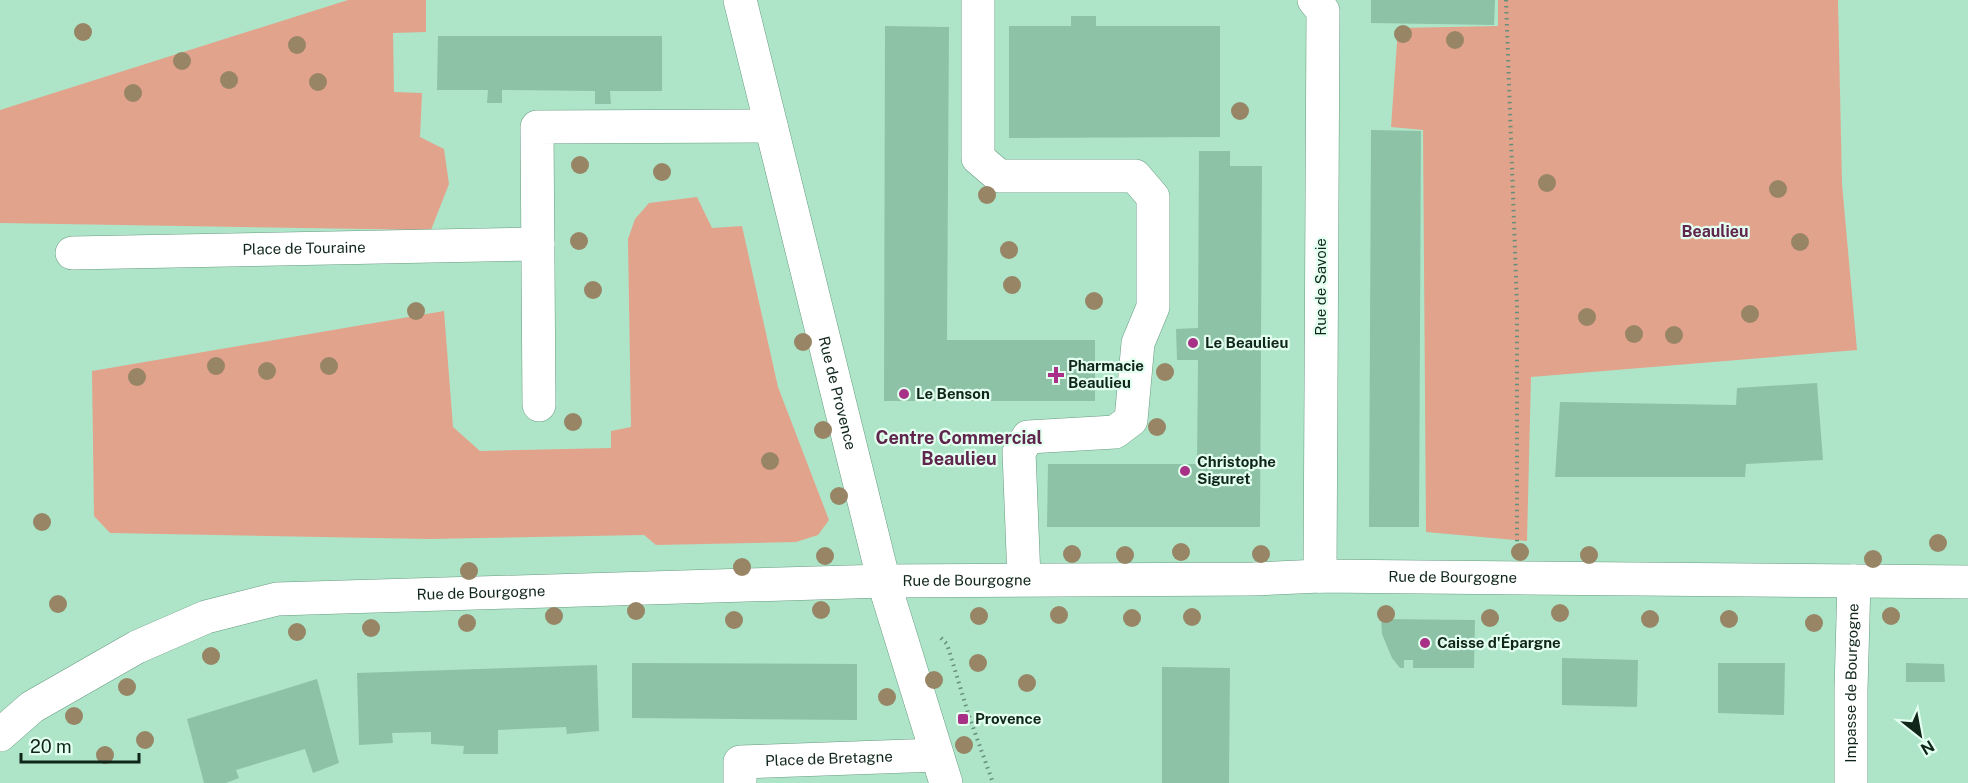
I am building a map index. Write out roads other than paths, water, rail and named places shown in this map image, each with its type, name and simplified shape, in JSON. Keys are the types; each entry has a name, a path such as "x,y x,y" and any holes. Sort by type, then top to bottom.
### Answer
{"street":[{"name":"Rue de Provence","path":"740,0 884,581 941,769"},
{"path":"978,0 978,158 999,176 1135,176 1153,197 1153,307 1138,344 1131,420 1115,432 1028,437 1019,452 1024,579"},
{"name":"Rue de Savoie","path":"1314,0 1323,11 1320,576"},
{"path":"539,405 537,127 771,126"},
{"name":"Place de Touraine","path":"72,253 538,244"},
{"name":"Rue de Bourgogne","path":"0,735 32,708 137,647 206,616 277,599 884,581 1252,579 1320,576 1968,582"},
{"name":"Impasse de Bourgogne","path":"1851,783 1854,581"},
{"name":"Place de Bretagne","path":"740,783 740,762 941,769"}],"place":[{"name":"Le Beaulieu","path":"1193,343"},
{"name":"Pharmacie Beaulieu","path":"1056,375"},
{"name":"Le Benson","path":"904,394"},
{"name":"Christophe Siguret","path":"1185,471"},
{"name":"Caisse d'Épargne","path":"1425,643"},
{"name":"Provence","path":"963,719"}],"district":[{"name":"Beaulieu","path":"1715,231"},
{"name":"Centre Commercial Beaulieu","path":"959,448"}]}
